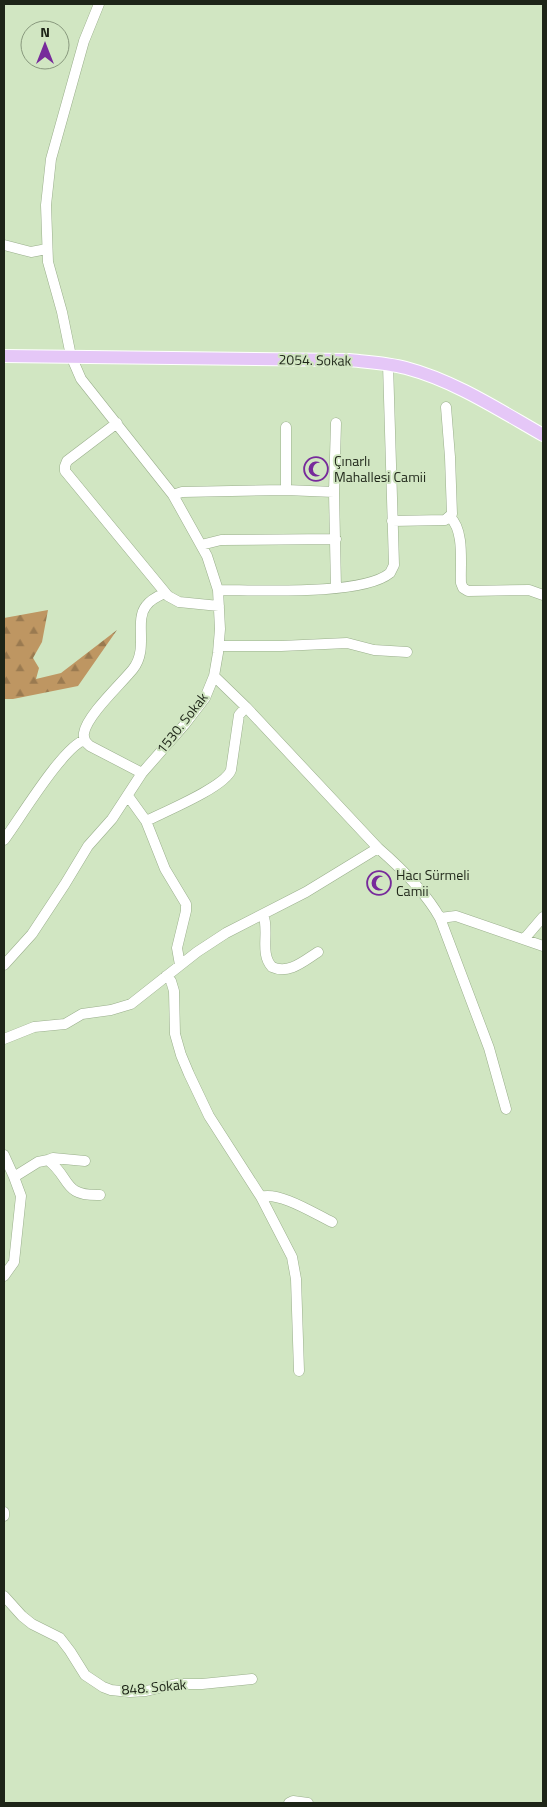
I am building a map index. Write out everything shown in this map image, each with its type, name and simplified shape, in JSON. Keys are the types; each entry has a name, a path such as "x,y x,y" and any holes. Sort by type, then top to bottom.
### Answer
{"main road":[{"name":"2054. Sokak","path":"4,356 349,360 388,364 450,383 543,435"}],"street":[{"name":"1530. Sokak","path":"4,965 32,934 88,846 112,819 142,773 205,698 214,676 218,646 218,590 210,564 173,495 81,379 71,356 62,312 48,262 47,190 51,159 84,41 98,4"},
{"path":"4,245 31,252 47,249"},
{"path":"218,590 336,588 363,585 378,580 390,573 394,564 388,364"},
{"path":"446,407 452,500 450,517"},
{"path":"117,423 67,461 65,471 164,593 179,602 219,606"},
{"path":"336,423 334,492 336,588"},
{"path":"286,427 286,490"},
{"path":"173,495 182,492 286,490 334,492"},
{"path":"392,521 441,520 450,517"},
{"path":"450,517 456,523 459,533 460,583 463,588 468,591 528,590 543,595"},
{"path":"201,545 222,540 336,539"},
{"path":"142,773 90,746 85,740 84,733 88,724 138,662 141,650 142,614 145,607 164,593"},
{"path":"218,646 287,646 347,643 374,650 408,652"},
{"path":"214,676 246,707 378,848 394,862 434,907 440,918 489,1048 506,1109"},
{"path":"146,821 184,803 227,777 231,770 239,715 246,707"},
{"path":"4,840 60,761 76,743 85,740"},
{"path":"128,796 146,821 165,869 186,904 177,948 180,966"},
{"path":"4,1038 34,1027 65,1024 82,1014 111,1010 131,1004 226,933 306,892 378,848"},
{"path":"262,914 266,927 266,956 272,967 286,970 318,952"},
{"path":"440,918 456,916 525,938 543,946"},
{"path":"525,938 543,917"},
{"path":"166,976 171,981 174,991 175,1034 189,1074 209,1116 261,1198 294,1264 299,1370"},
{"path":"4,1155 21,1196 14,1262 4,1276"},
{"path":"14,1177 38,1162 53,1158 85,1161"},
{"path":"48,1160 59,1170 70,1187 79,1194 100,1195"},
{"path":"261,1198 267,1195 280,1198 332,1222"},
{"path":"4,1239 15,1242"},
{"name":"848. Sokak","path":"4,1596 32,1624 60,1638 85,1675 111,1690 130,1692 176,1684 202,1684 252,1679"},
{"path":"289,1803 298,1801 308,1803"}],"green space":[{"path":"48,610 42,642 33,658 39,668 36,679 61,673 117,630 78,686 13,699 4,699 4,618"}],"place":[{"name":"Çınarlı Mahallesi Camii","path":"316,469"},
{"name":"Hacı Sürmeli Camii","path":"379,883"}]}
